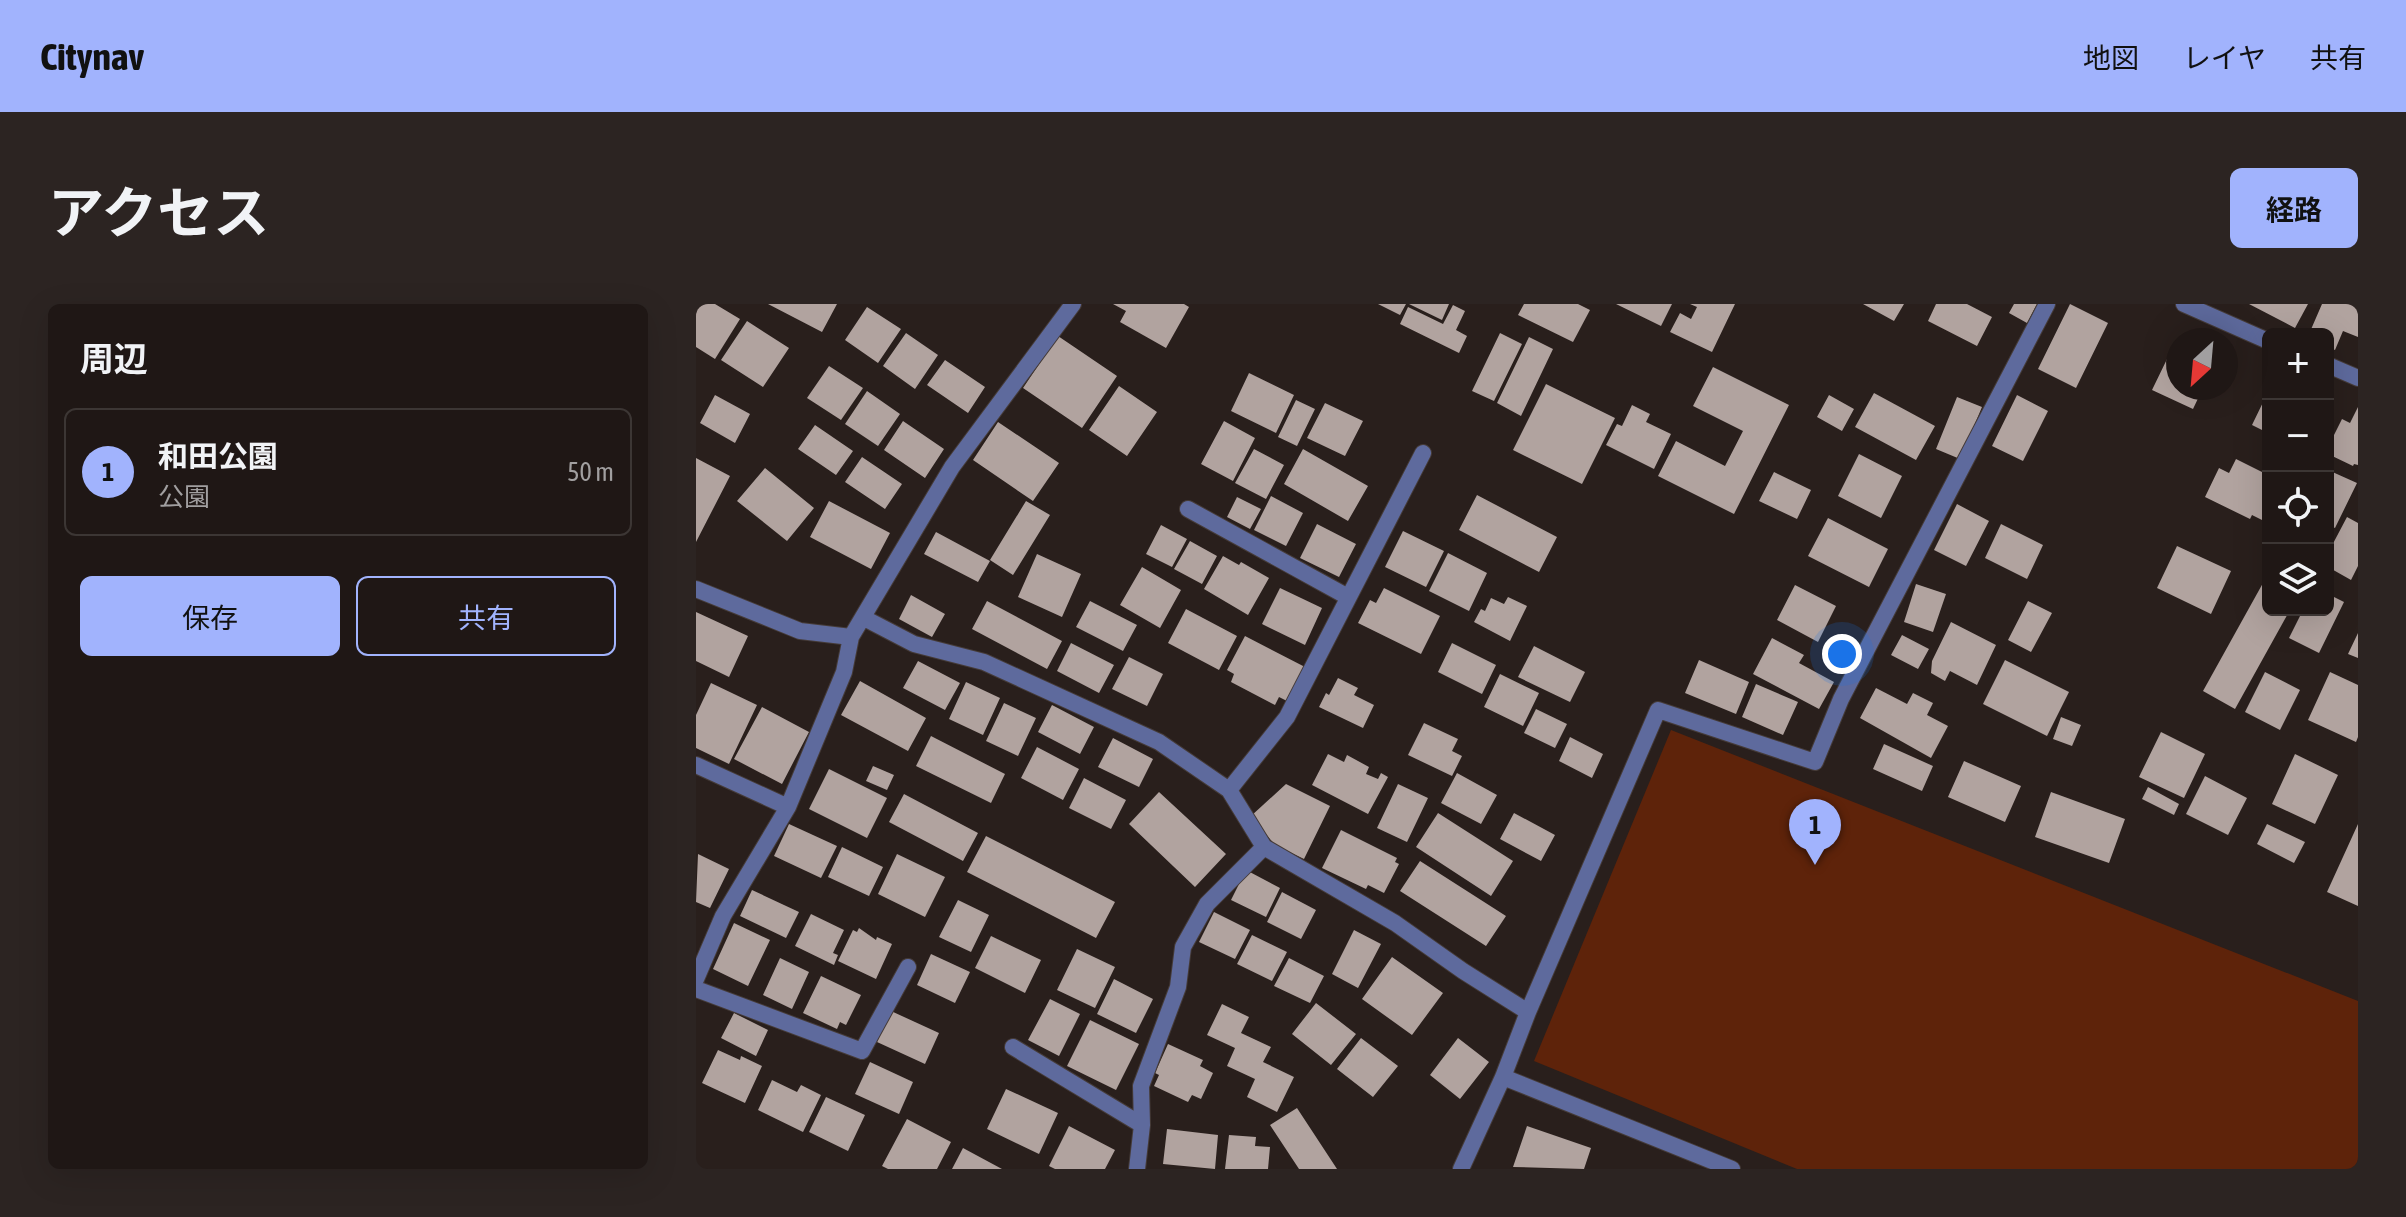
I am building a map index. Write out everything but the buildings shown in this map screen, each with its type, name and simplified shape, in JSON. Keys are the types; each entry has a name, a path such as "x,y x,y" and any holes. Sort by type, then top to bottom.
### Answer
{"street":[{"path":"696,979 723,916 788,807 844,672 851,637 952,467 1073,304"},
{"path":"1461,1169 1658,710 1815,762 1841,699 2047,304"},
{"path":"2184,304 2262,338"},
{"path":"2334,368 2358,378"},
{"path":"1229,790 1287,717 1423,453"},
{"path":"1188,509 1348,597"},
{"path":"696,589 800,631 851,637"},
{"path":"864,618 914,644 984,662 1159,742 1229,790 1264,847 1395,923 1528,1012"},
{"path":"696,765 788,807"},
{"path":"1137,1169 1142,1125 1141,1086 1178,987 1183,947 1207,904 1264,847"},
{"path":"696,989 862,1051 908,967"},
{"path":"1013,1047 1142,1125"},
{"path":"1503,1077 1732,1169"}],"shaded area":[{"path":"1671,730 2358,1001 2358,1169 1797,1169 1534,1061"}],"place":[{"name":"和田公園","path":"1815,865"}]}
